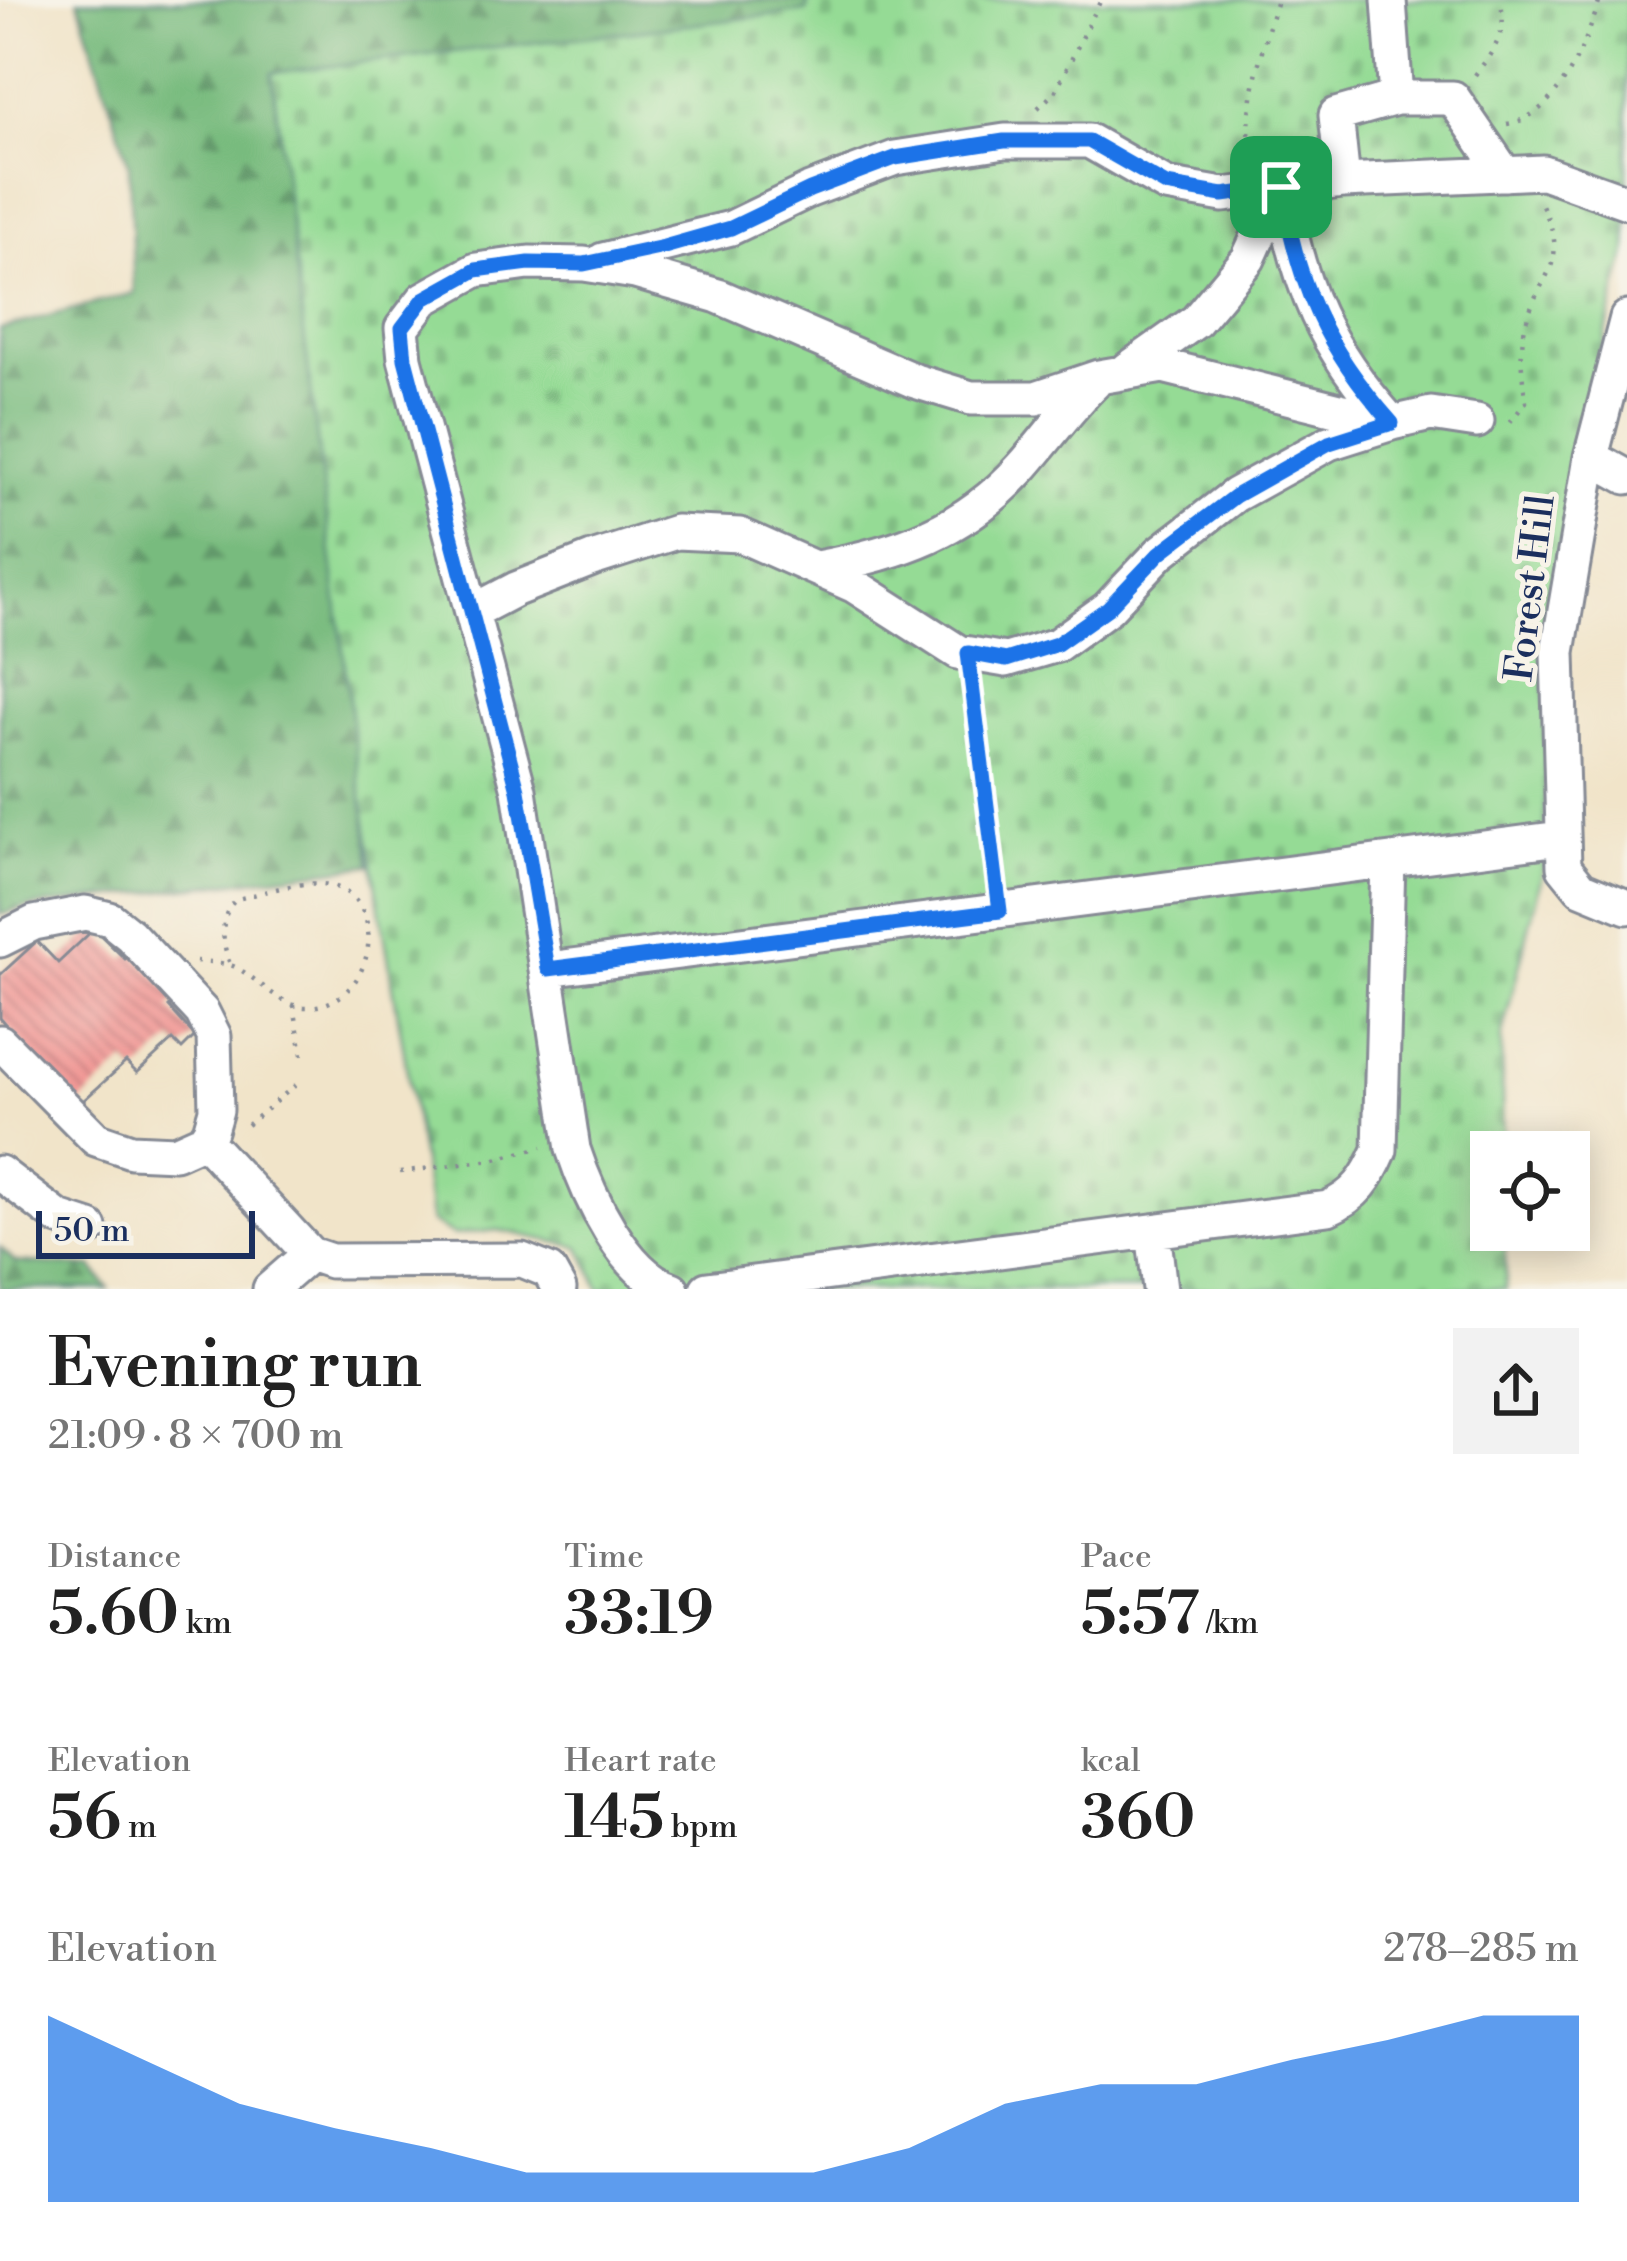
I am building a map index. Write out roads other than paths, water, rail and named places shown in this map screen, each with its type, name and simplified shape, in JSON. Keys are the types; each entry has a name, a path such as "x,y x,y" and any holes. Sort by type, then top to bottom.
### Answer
{"street":[{"path":"1389,0 1396,98"},
{"path":"1343,181 1336,115 1396,98 1462,112 1514,173"},
{"path":"584,264 731,228 810,190 895,158 1004,141 1089,141 1166,185 1223,195 1343,181 1543,172 1627,202"},
{"path":"817,568 883,556 950,529 1020,470 1069,407 1196,321 1248,259 1269,189"},
{"path":"1269,189 1325,336 1355,381 1392,423"},
{"path":"673,1289 639,1272 623,1250 580,1170 572,1139 518,790 405,359 402,328 424,299 476,270 529,263 584,264 635,272 718,296 915,381 970,398 1036,398 1111,375 1163,366 1392,423"},
{"name":"Forest Hill","path":"1627,318 1591,457 1558,652 1564,867 1581,888 1627,907"},
{"path":"472,613 573,566 676,532 740,535 855,586 958,652 1006,660 1057,644 1108,608 1160,553 1235,496 1329,443 1431,414 1478,421"},
{"path":"1591,457 1627,477"},
{"path":"548,969 1561,838"},
{"path":"707,1289 1328,1208 1347,1199 1364,1184 1380,1150 1388,861"},
{"path":"0,940 34,923 85,913 110,919 130,935 202,1012 214,1036 216,1110 210,1146"},
{"path":"0,1042 96,1139 131,1151 175,1153 210,1146"},
{"path":"210,1146 310,1254 331,1261 522,1260 550,1271 559,1289"},
{"path":"0,1173 59,1218 90,1228"},
{"path":"1153,1231 1160,1289"},
{"path":"270,1289 310,1254"}]}
